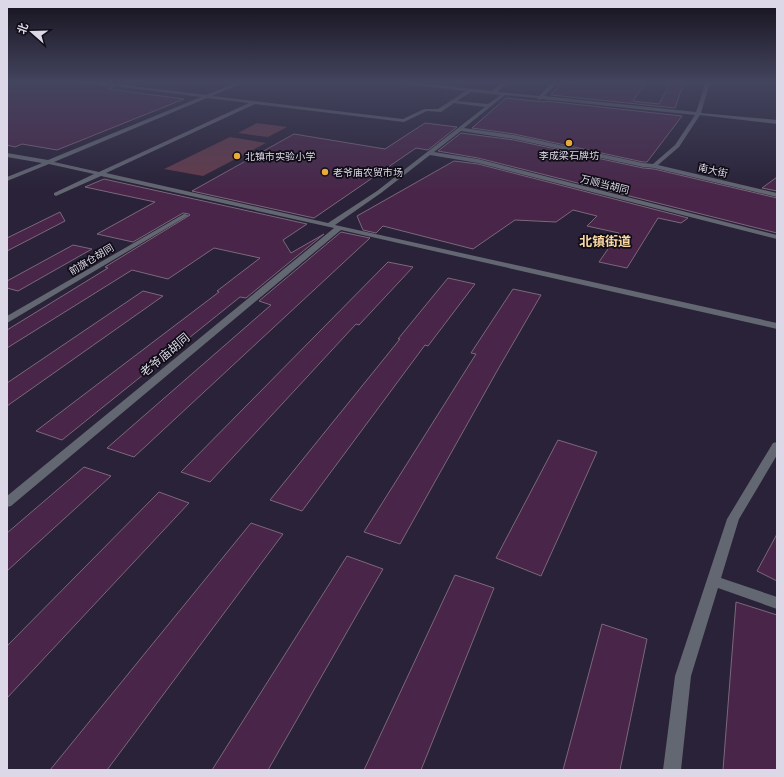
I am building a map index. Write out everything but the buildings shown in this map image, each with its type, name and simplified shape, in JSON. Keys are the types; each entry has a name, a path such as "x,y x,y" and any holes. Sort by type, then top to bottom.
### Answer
{"street":[{"path":"7,179 154,118"},
{"path":"56,194 221,118"},
{"path":"381,118 404,121 409,118"},
{"path":"330,225 379,192 474,118"},
{"path":"654,166 677,146 695,118"},
{"path":"740,118 777,122"},
{"name":"南大街","path":"460,129 514,137 643,165 654,166 777,196"},
{"name":"万顺当胡同","path":"429,152 478,161 777,237"},
{"path":"7,155 48,162 777,326"},
{"name":"前旗仓胡同","path":"7,320 186,215"},
{"name":"老爷庙胡同","path":"7,503 340,228"},
{"path":"672,770 683,676 733,519 777,446"},
{"path":"713,581 777,603"}],"shaded area":[{"path":"257,123 287,127 268,137 238,133"},
{"path":"230,137 266,143 203,176 164,169"}],"place":[{"name":"李成梁石牌坊","path":"569,143"},
{"name":"北镇市实验小学","path":"237,156"},
{"name":"老爷庙农贸市场","path":"325,172"}],"district":[{"name":"北镇街道","path":"605,241"}]}
